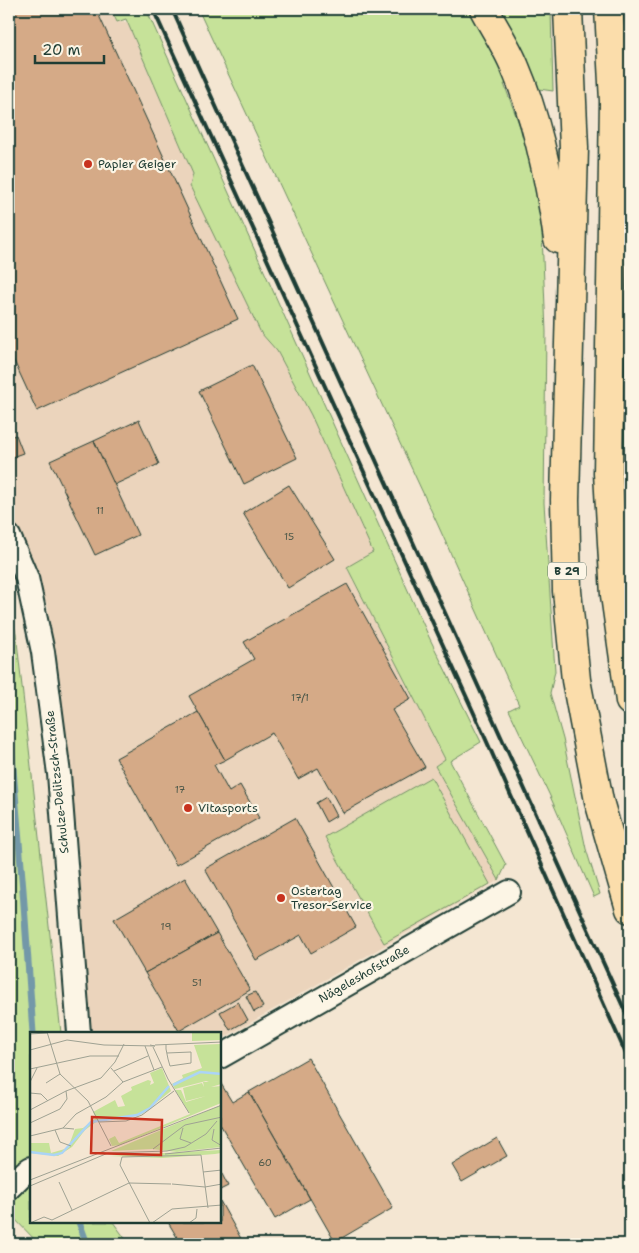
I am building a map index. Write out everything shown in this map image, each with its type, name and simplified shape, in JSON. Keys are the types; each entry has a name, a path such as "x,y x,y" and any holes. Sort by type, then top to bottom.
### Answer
{"highway":[{"name":"B 29","path":"484,9 515,66 537,131 552,198 568,338"},
{"name":"B 29","path":"568,9 574,148 565,500 567,582 576,680 599,801 630,909"},
{"path":"610,9 614,101 608,473 615,596 630,701"}],"street":[{"name":"Schulze-Delitzsch-Straße","path":"9,536 27,578 43,652 59,774 78,1032"},
{"name":"Nägeleshofstraße","path":"221,1056 509,892"},
{"path":"9,1188 30,1169"}],"shaded area":[{"path":"9,9 111,9 117,22 127,22 193,174 191,186 261,333 277,351 311,415 373,552 347,568 445,759 435,766 499,880 221,1039 221,1032 90,1032 48,607 9,505"}],"green space":[{"path":"111,9 146,9 429,637 481,742 450,761 506,865 499,880 435,766 445,759 347,567 373,552 311,415 277,351 261,333 190,186 193,174 126,19 117,22"},
{"path":"198,9 551,9 553,91 504,84 532,158 542,234 546,332 544,503 555,671 550,693 563,739 586,849 600,894 594,897 550,796 509,710 519,705 437,523"},
{"path":"630,198 630,619 620,493"},
{"path":"9,609 16,633 61,1032 30,1032 30,1160 9,1176"},
{"path":"431,777 490,884 384,943 325,837"},
{"path":"30,1169 30,1223 114,1223 129,1244 39,1244 9,1213 9,1198"}],"building":[{"name":"Papier Geiger","path":"9,9 96,9 238,319 37,411 9,350"},
{"path":"252,365 297,458 244,484 199,391"},
{"path":"139,420 159,464 114,485 94,441"},
{"path":"16,435 23,453 12,457 9,449 9,437"},
{"path":"94,441 138,535 95,555 50,461"},
{"path":"289,485 335,559 288,588 243,513"},
{"path":"347,584 411,699 392,710 425,767 343,813 318,768 298,779 272,733 225,760 189,696 254,659 244,642"},
{"path":"198,712 225,760 214,765 229,792 240,785 259,818 176,865 116,758"},
{"path":"326,797 336,816 326,822 316,803"},
{"name":"Ostertag Tresor-Service","path":"295,818 356,927 311,953 301,935 256,960 205,869"},
{"path":"185,878 217,933 145,973 114,919"},
{"path":"217,933 250,990 179,1031 145,973"},
{"path":"255,992 263,1007 254,1012 246,996"},
{"path":"238,1002 248,1020 230,1030 220,1012"},
{"path":"308,1058 393,1208 335,1242 249,1092"},
{"path":"221,1084 232,1102 249,1092 310,1199 275,1219 221,1126"},
{"path":"497,1138 507,1156 462,1182 452,1165"},
{"path":"221,1172 228,1186 221,1190"},
{"path":"221,1203 244,1244 181,1244 169,1223 221,1223"}],"waterway":[{"path":"9,721 33,1032"},
{"path":"79,1223 87,1244"}],"railway":[{"path":"153,9 483,733 630,1063"},
{"path":"172,9 630,1022"}],"place":[{"name":"Papier Geiger","path":"88,164"},
{"name":"Vitasports","path":"188,808"},
{"name":"Ostertag Tresor-Service","path":"281,898"}]}
